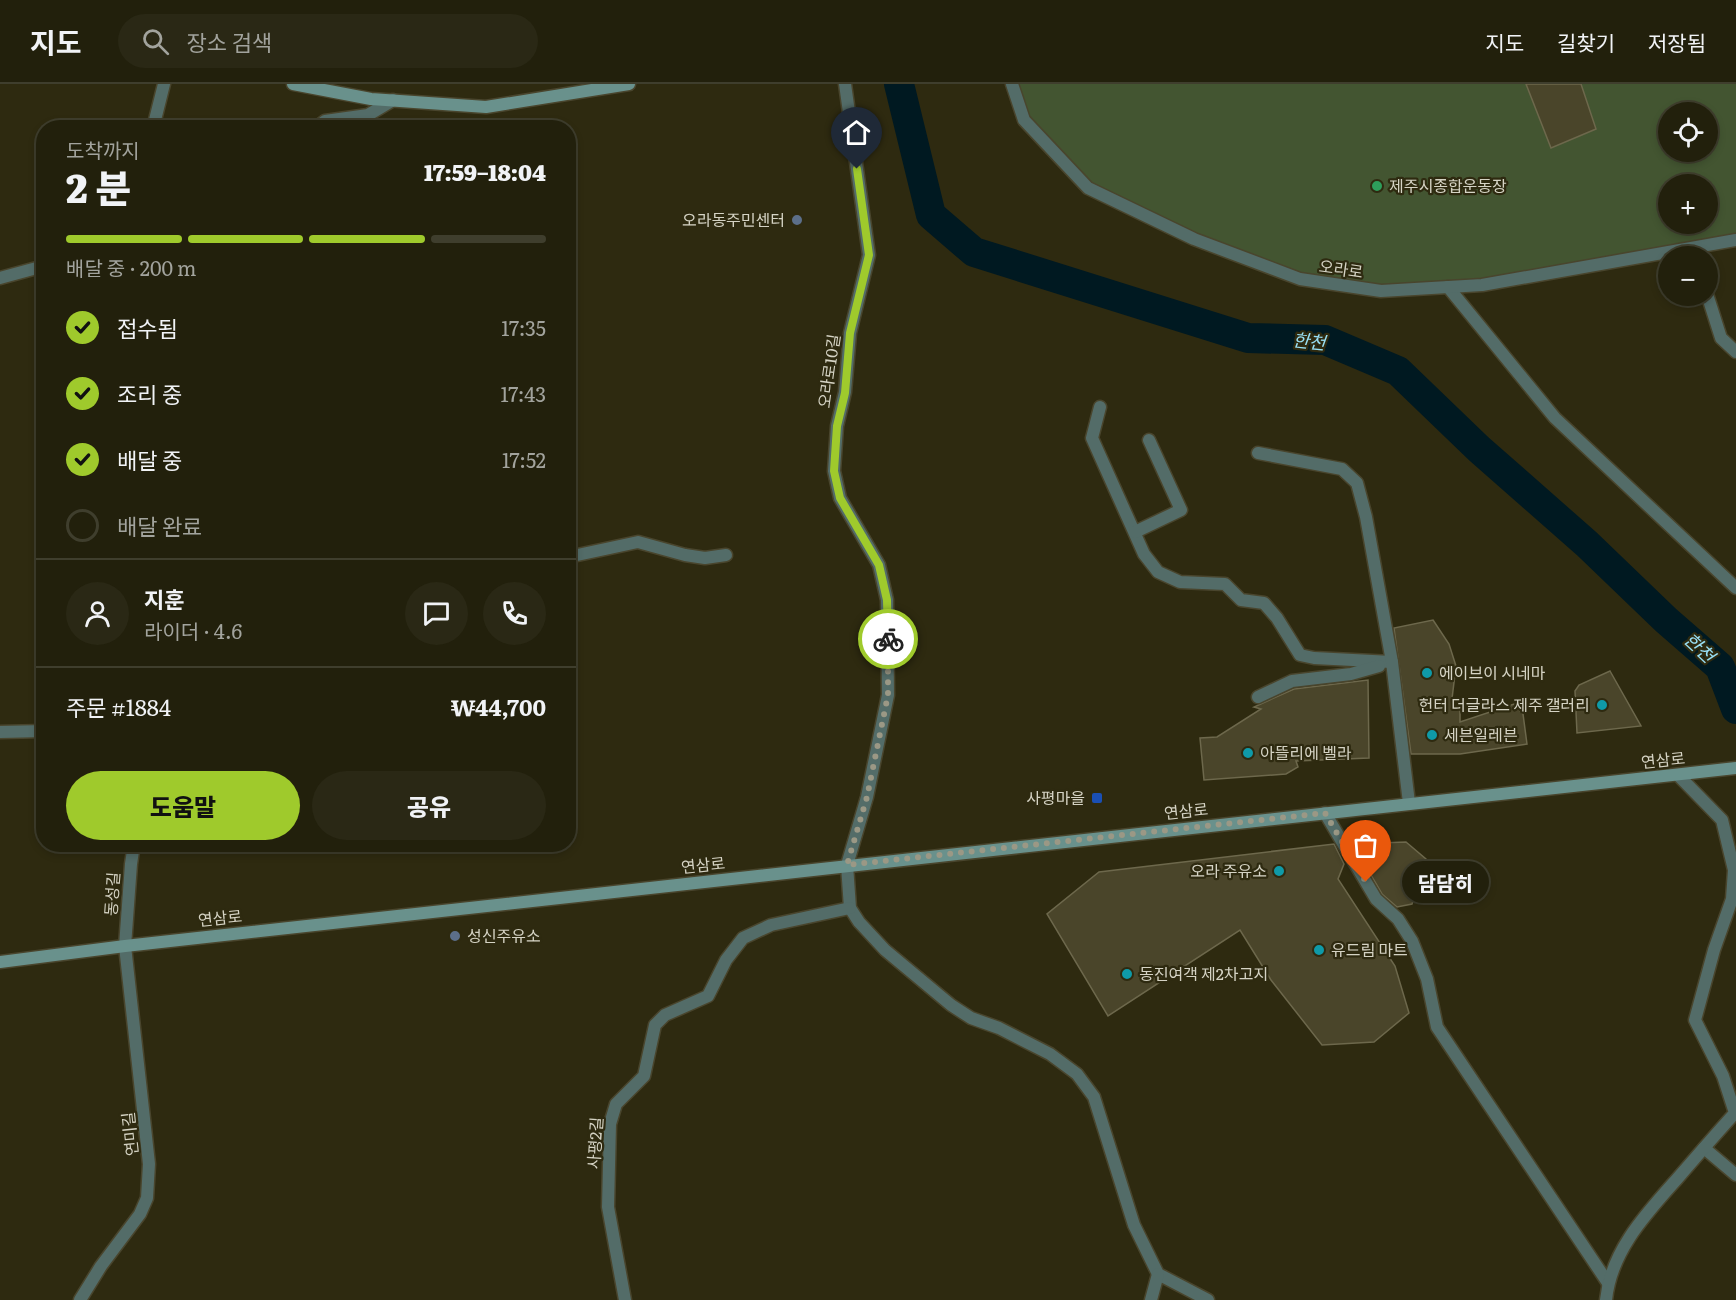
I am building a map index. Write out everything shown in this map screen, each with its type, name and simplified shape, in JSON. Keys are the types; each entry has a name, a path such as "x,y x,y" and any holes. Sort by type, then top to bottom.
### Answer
{"main road":[{"path":"293,84 372,99 486,107 628,84"},
{"name":"연삼로","path":"0,962 847,865 1736,768"}],"street":[{"path":"155,120 164,84"},
{"name":"오라로10길","path":"845,84 869,255 850,333 845,393 837,426 834,471 840,498 879,565 887,600 888,695 867,797 847,865"},
{"name":"오라로","path":"1012,84 1024,120 1089,188 1194,239 1300,279 1381,291 1482,285 1658,258"},
{"path":"333,120 368,115 393,100"},
{"name":"오라로","path":"1715,246 1736,240"},
{"path":"0,278 36,268"},
{"path":"1448,287 1554,418 1736,588"},
{"path":"1711,306 1721,338 1736,352"},
{"path":"1101,407 1092,438 1144,554 1158,572 1180,582 1225,584 1241,600 1264,603 1277,618 1300,655 1314,658 1392,662"},
{"path":"1135,532 1181,510 1149,440"},
{"path":"1258,453 1342,469 1357,483 1366,517 1392,662 1409,803"},
{"path":"576,555 638,542 695,557 726,555"},
{"path":"1258,697 1292,681 1351,674 1392,662"},
{"path":"0,732 36,731"},
{"path":"1606,1300 1608,1283 1618,1255 1641,1220 1735,1112 1723,1076 1695,1020 1714,950 1734,903 1735,871 1722,820 1678,775"},
{"path":"1325,813 1376,899 1398,919 1412,941 1427,979 1437,1027 1608,1283"},
{"name":"동성길","path":"125,946 133,852"},
{"path":"847,865 850,908 859,922 885,950 951,1005 971,1018 999,1028 1050,1053 1077,1074 1094,1096 1134,1225 1158,1274 1208,1300"},
{"name":"사평2길","path":"625,1300 608,1207 610,1124 616,1104 644,1076 655,1025 664,1015 708,996 726,960 743,938 771,925 850,908"},
{"name":"연미길","path":"80,1300 100,1266 140,1214 147,1198 149,1164 125,946"},
{"path":"1704,1148 1736,1175"},
{"path":"1151,1300 1158,1274"}],"green space":[{"name":"제주시종합운동장","path":"1014,84 1736,84 1736,238 1691,246 1658,246 1658,252 1467,286 1381,291 1300,279 1088,188 1024,120"}],"building":[{"path":"1526,84 1581,84 1596,129 1551,148"},
{"path":"1433,620 1449,644 1456,666 1451,707 1460,706 1460,722 1514,704 1523,714 1527,744 1460,754 1411,754 1394,628"},
{"name":"헌터 더글라스 제주 갤러리","path":"1610,671 1641,726 1577,733 1575,691 1579,685"},
{"path":"1368,680 1369,758 1296,761 1298,767 1286,774 1204,780 1200,738 1217,737 1261,709 1254,707 1294,689"},
{"path":"1406,842 1426,859 1412,904 1397,907 1382,894 1354,844"},
{"path":"1334,844 1344,864 1338,879 1395,966 1409,1013 1374,1042 1322,1045 1271,980 1240,930 1108,1016 1047,914 1099,872"}],"waterway":[{"name":"한천","path":"899,84 931,215 974,252 1248,338 1325,340 1398,371 1479,449 1587,544 1666,620 1720,667 1736,709"}],"way so far":[{"path":"888,639 888,695 867,797 847,865 1325,813 1366,882"}],"place":[{"name":"제주시종합운동장","path":"1377,186"},
{"name":"오라동주민센터","path":"797,220"},
{"name":"에이브이 시네마","path":"1427,673"},
{"name":"헌터 더글라스 제주 갤러리","path":"1602,705"},
{"name":"세븐일레븐","path":"1432,735"},
{"name":"아뜰리에 벨라","path":"1248,753"},
{"name":"사평마을","path":"1097,798"},
{"name":"오라 주유소","path":"1279,871"},
{"name":"담담히","path":"1366,882"},
{"name":"성신주유소","path":"455,936"},
{"name":"유드림 마트","path":"1319,950"},
{"name":"동진여객 제2차고지","path":"1127,974"}],"route":[{"path":"857,169 869,255 850,333 845,393 837,426 834,471 840,498 879,565 887,600 888,639"}]}
